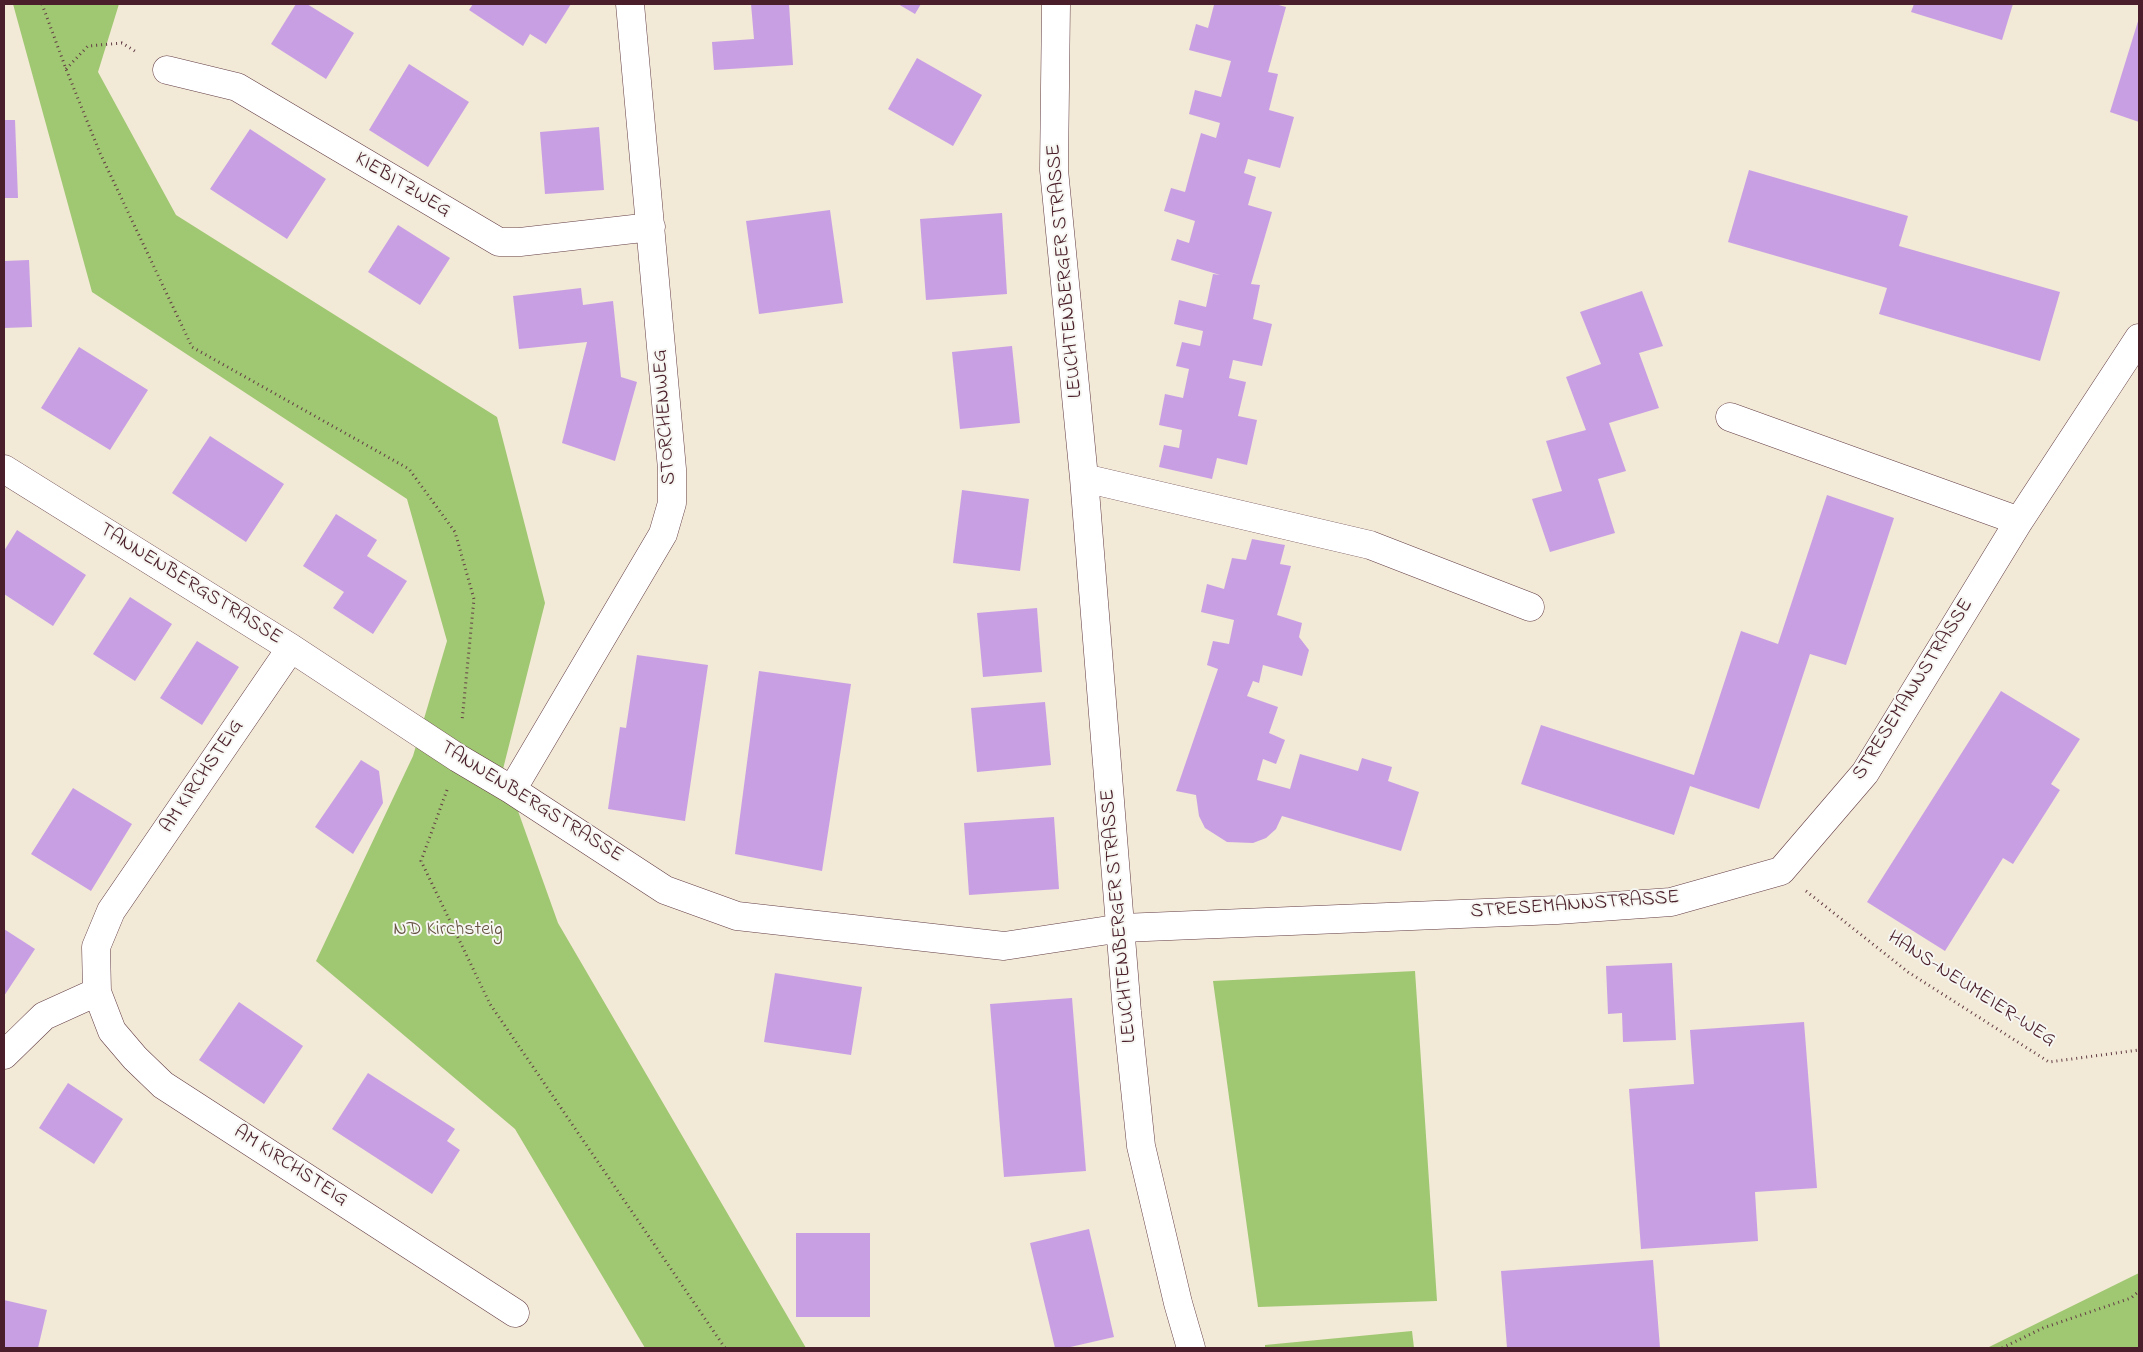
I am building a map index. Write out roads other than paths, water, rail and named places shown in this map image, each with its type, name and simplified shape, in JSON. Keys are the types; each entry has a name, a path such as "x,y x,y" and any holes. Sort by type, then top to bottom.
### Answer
{"street":[{"name":"STORCHENWEG","path":"512,790 663,534 672,503 672,469 630,4"},
{"name":"LEUCHTENBERGER STRASSE","path":"1056,4 1054,170 1084,478 1122,928 1127,1012 1141,1146 1178,1303 1192,1348"},
{"name":"KIEBITZWEG","path":"166,70 237,87 499,242 520,242 651,227"},
{"name":"STRESEMANNSTRASSE","path":"1122,928 1547,910 1670,902 1780,870 1865,773 2019,521 2139,338"},
{"path":"1730,417 2019,521"},
{"name":"TANNENBERGSTRASSE","path":"4,470 291,648 458,758 512,790 665,890 737,916 1004,946 1122,928"},
{"path":"1084,478 1370,545 1530,607"},
{"name":"AM KIRCHSTEIG","path":"291,648 112,911 96,947 97,992 112,1031 135,1058 163,1085 515,1313"},
{"path":"4,1056 44,1016 97,992"}],"park label":[{"name":"ND Kirchsteig","path":"448,931"}]}
